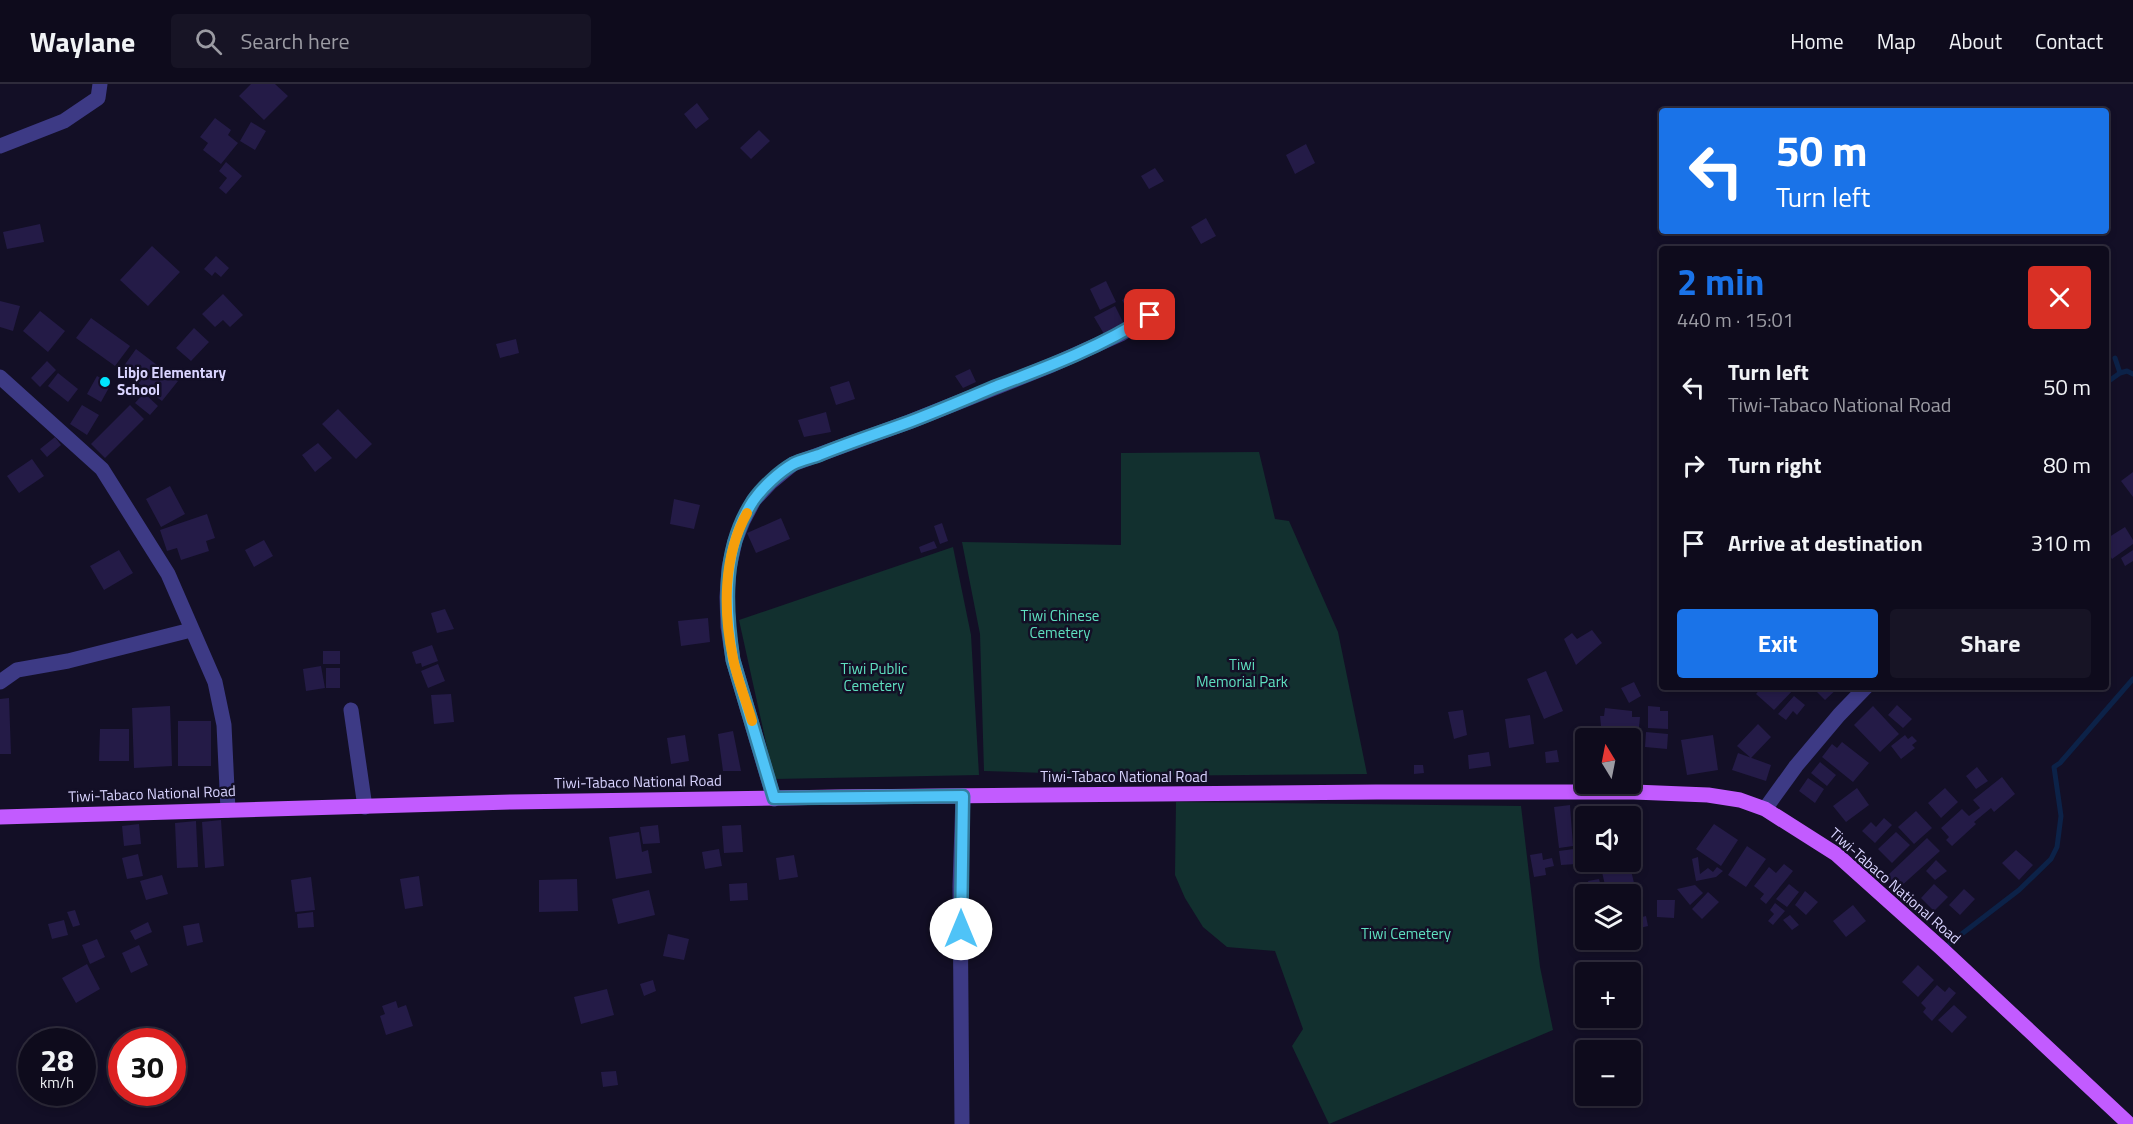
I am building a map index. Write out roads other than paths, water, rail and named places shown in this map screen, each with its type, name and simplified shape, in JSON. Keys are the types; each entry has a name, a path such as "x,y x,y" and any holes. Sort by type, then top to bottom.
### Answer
{"main road":[{"name":"Tiwi-Tabaco National Road","path":"0,817 511,802 774,798 1634,792 1708,795 1740,800 1765,809 1815,839 1856,871 2130,1121"}],"street":[{"path":"0,146 64,121 98,98 100,84"},
{"path":"774,798 733,660 728,627 729,568 735,541 754,500 770,483 794,464 909,422 1052,365 1121,334 1164,306"},
{"path":"0,377 102,469 168,574 215,682 224,725 228,810"},
{"path":"0,682 17,669 68,661 191,630"},
{"path":"1765,809 1796,766 1863,690"},
{"path":"351,710 365,807"},
{"path":"962,1124 960,886 963,796"}],"waterway":[{"path":"2109,381 2120,373 2115,358"},
{"path":"2120,373 2127,371 2133,374"},
{"path":"1950,943 2019,890 2051,859 2057,847 2061,816 2054,767 2133,679"}],"place":[{"name":"Libjo Elementary School","path":"105,382"}],"park label":[{"name":"Tiwi Chinese Cemetery","path":"1060,624"},
{"name":"Tiwi Memorial Park","path":"1242,674"},
{"name":"Tiwi Public Cemetery","path":"874,678"},
{"name":"Tiwi Cemetery","path":"1406,934"}]}
